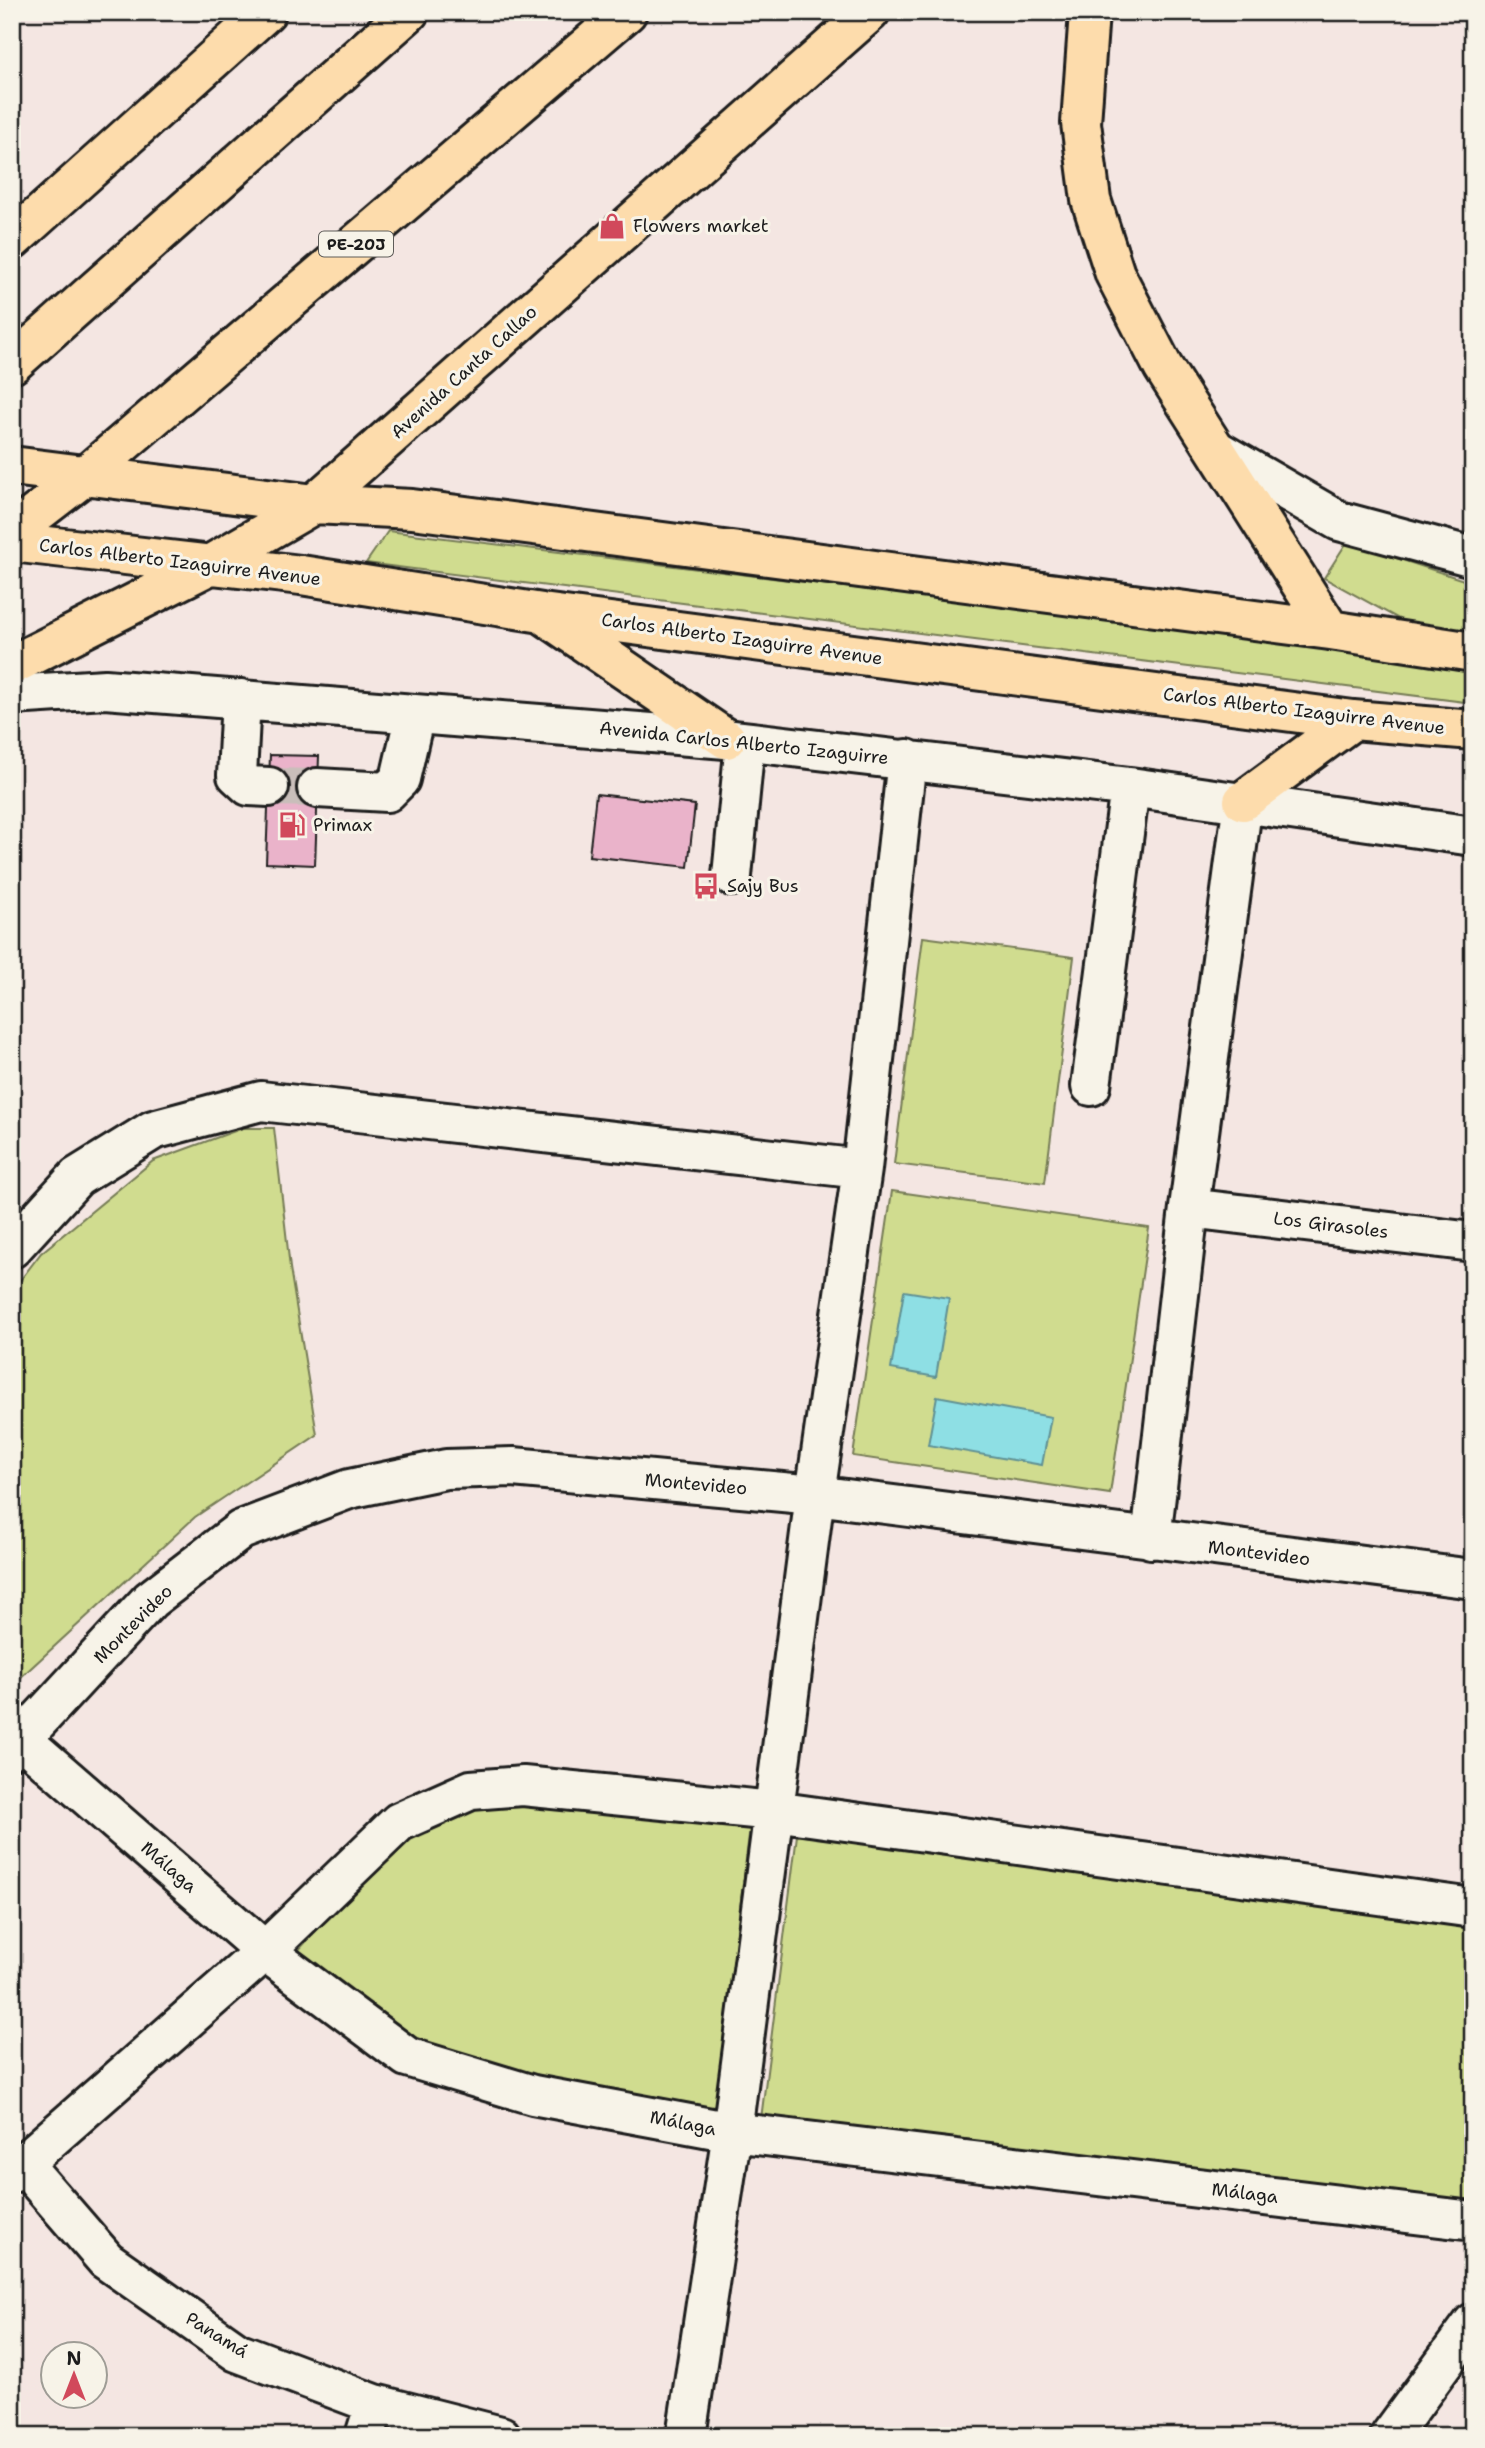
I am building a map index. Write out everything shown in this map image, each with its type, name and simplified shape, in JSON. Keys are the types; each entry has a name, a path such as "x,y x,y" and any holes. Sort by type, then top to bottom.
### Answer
{"main road":[{"path":"12,240 267,12"},
{"path":"12,364 409,12"},
{"name":"PE-20J","path":"12,532 86,475 627,12"},
{"name":"Avenida Canta Callao","path":"12,665 206,567 314,504 870,12"},
{"path":"1089,12 1081,123 1091,200 1115,274 1163,367 1330,630"},
{"path":"12,466 314,504 412,509 1330,630 1473,652"},
{"name":"Carlos Alberto Izaguirre Avenue","path":"12,542 206,567 301,575 542,613 1353,720 1473,730"},
{"path":"542,613 735,740"},
{"path":"1243,801 1353,720"}],"street":[{"path":"1218,451 1339,521 1473,557"},
{"name":"Avenida Carlos Alberto Izaguirre","path":"12,695 106,689 735,740 1130,786 1473,836"},
{"path":"241,699 237,775 249,786 269,786"},
{"path":"317,788 387,792 395,786 400,779 415,714"},
{"path":"732,876 735,740"},
{"path":"686,2436 732,2132 815,1495 862,1168 907,759"},
{"path":"1091,1086 1130,786"},
{"path":"1151,1539 1189,1208 1243,801"},
{"path":"12,1248 77,1177 153,1130 261,1101 862,1168"},
{"name":"Los Girasoles","path":"1189,1208 1473,1242"},
{"name":"Montevideo","path":"16,1740 150,1600 240,1530 349,1489 446,1469 513,1467 815,1495 1473,1579"},
{"name":"Málaga","path":"16,1740 265,1951 407,2057 533,2095 732,2132 1473,2221"},
{"path":"18,2169 265,1951 399,1822 471,1790 523,1786 774,1811 1473,1908"},
{"name":"Panamá","path":"18,2169 106,2260 237,2352 370,2420 502,2436"},
{"path":"1390,2436 1473,2323"}],"green space":[{"path":"388,531 1473,664 1473,703 366,563"},
{"path":"1347,542 1473,583 1473,644 1437,640 1324,578"},
{"path":"923,937 1074,957 1045,1183 894,1164"},
{"path":"243,1128 274,1128 290,1268 317,1435 195,1517 20,1678 12,1670 12,1291 41,1253 153,1161"},
{"path":"892,1191 1149,1228 1110,1494 853,1456"},
{"path":"533,1797 750,1827 715,2111 590,2094 413,2043 295,1954 402,1835 473,1804"},
{"path":"797,1835 1473,1924 1473,2208 761,2119"}],"water":[{"path":"904,1291 949,1298 936,1377 891,1369"},
{"path":"937,1396 1051,1417 1042,1465 928,1445"}],"building":[{"name":"Primax","path":"270,755 319,756 315,865 266,863"},
{"path":"596,794 695,805 688,867 589,856"}],"tunnel":[{"path":"269,787 317,788"}],"place":[{"name":"Flowers market","path":"612,226"},
{"name":"Primax","path":"292,825"},
{"name":"Sajy Bus","path":"706,886"}]}
